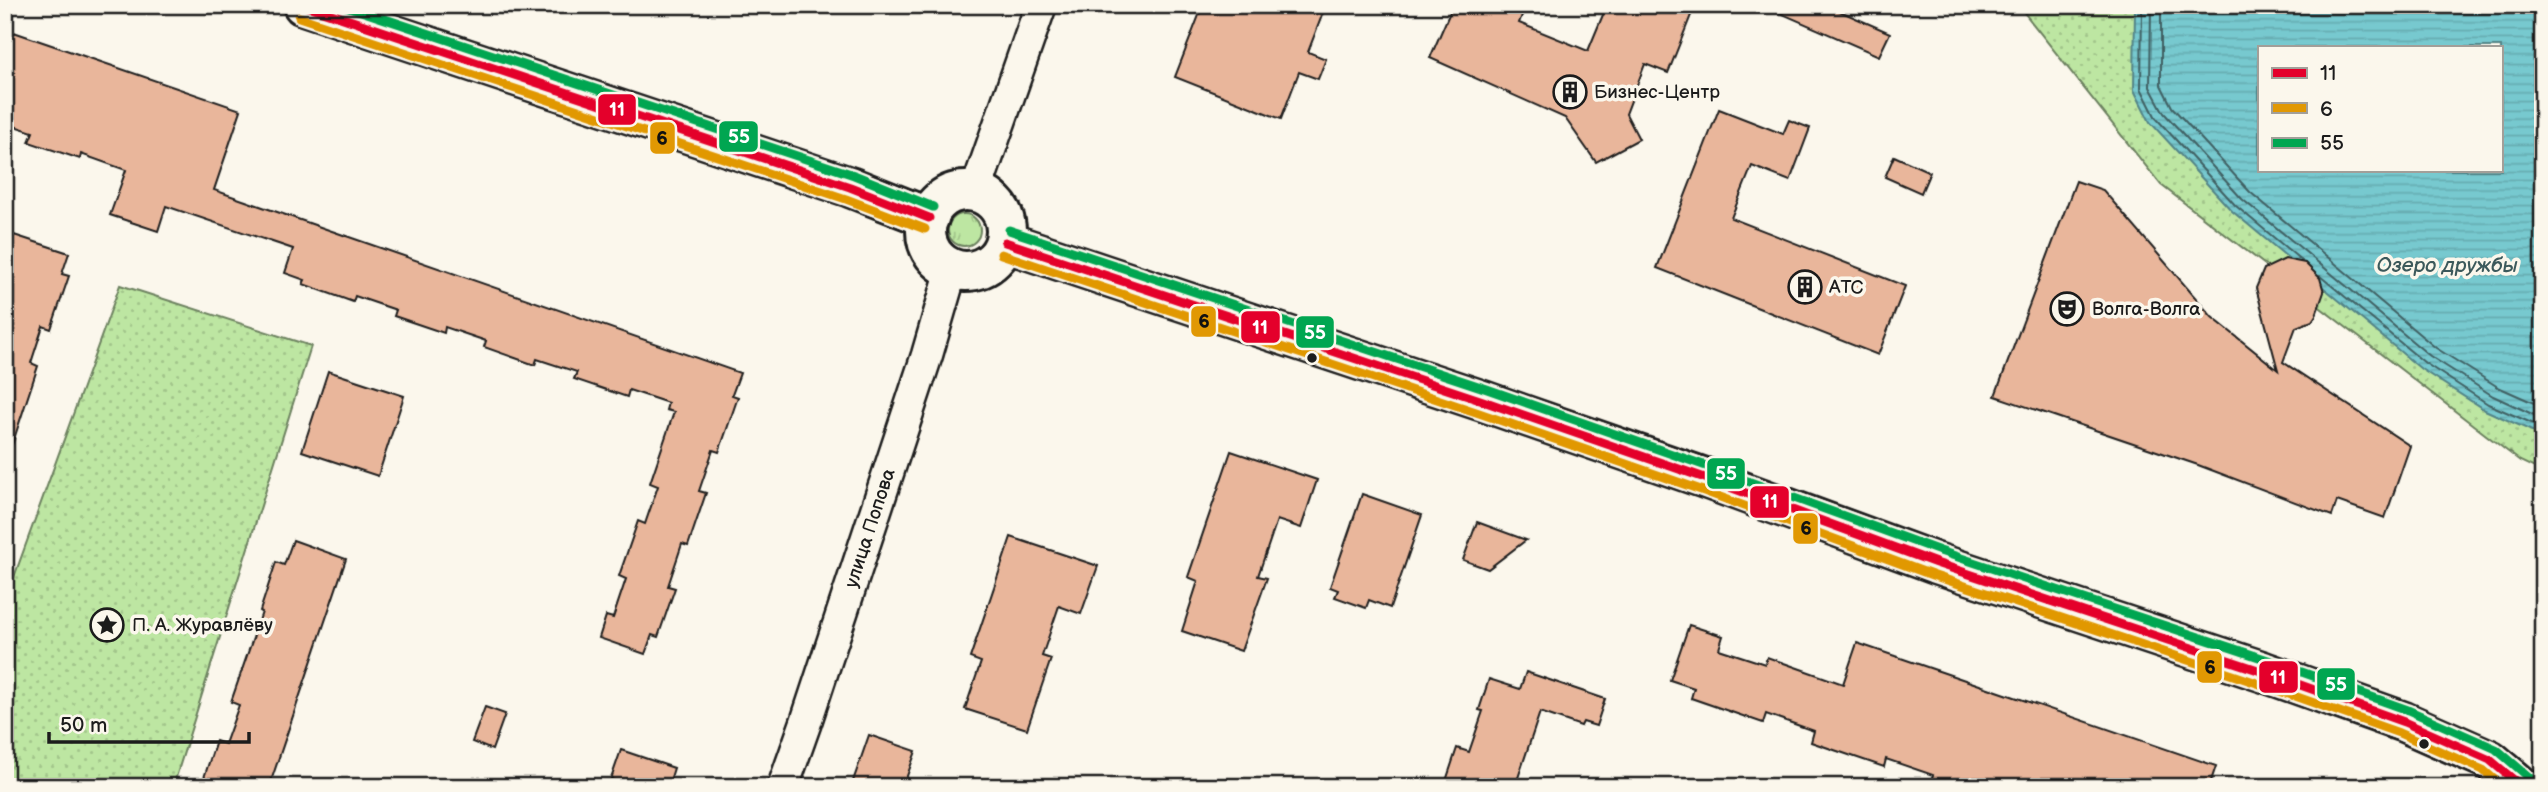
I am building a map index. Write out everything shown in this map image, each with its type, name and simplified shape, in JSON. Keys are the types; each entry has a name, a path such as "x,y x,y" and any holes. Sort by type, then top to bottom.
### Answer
{"main road":[{"path":"303,5 850,187 929,218"},
{"path":"975,192 990,199 1001,211 1006,226 1005,242 997,257 985,267 969,271 952,269 939,261 930,248 926,233 929,218 936,205 947,196 975,192"},
{"path":"1005,242 1483,401 1706,478 1936,564 2264,672 2391,718 2490,760 2522,787"}],"street":[{"path":"975,192 1041,5"},
{"name":"улица Попова","path":"783,787 927,355 952,269"}],"green space":[{"name":"Озеро дружбы","path":"2015,5 2543,5 2543,472 2520,461 2161,185 2022,10"},
{"path":"964,214 975,219 980,230 975,241 964,246 953,241 948,230 953,219"},
{"path":"120,285 311,346 173,787 5,787 5,602"}],"water":[{"name":"Озеро дружбы","path":"2135,5 2543,5 2543,436 2485,410 2421,369 2232,211 2150,122 2134,90"}],"building":[{"path":"1203,5 1326,5 1308,52 1326,59 1318,79 1299,72 1281,119 1175,77"},
{"name":"Бизнес-Центр","path":"1453,5 1526,5 1519,23 1588,51 1607,5 1695,5 1668,73 1645,64 1626,114 1639,139 1596,162 1565,118 1430,58"},
{"path":"1762,5 1826,5 1890,33 1879,56"},
{"path":"5,29 241,110 214,190 740,373 732,395 738,397 719,452 713,450 699,491 706,493 688,546 682,544 668,586 675,588 658,637 652,635 645,654 599,638 606,616 613,618 626,579 619,576 638,521 645,524 658,486 650,483 674,412 666,410 668,403 629,390 627,397 574,379 577,372 537,359 535,365 484,347 486,341 445,327 444,333 394,316 396,310 355,296 353,302 303,284 305,280 285,273 293,249 166,206 158,231 110,215 126,170 81,154 80,159 29,142 33,132 5,123"},
{"path":"1719,109 1783,134 1789,120 1810,128 1790,181 1752,166 1731,218 1905,286 1878,355 1657,268"},
{"path":"1894,156 1930,172 1921,193 1885,177"},
{"path":"2076,181 2103,190 2212,317 2278,370 2256,288 2264,269 2285,259 2305,263 2320,278 2324,292 2316,315 2312,321 2296,327 2283,362 2410,446 2385,518 2337,501 2332,516 2198,465 1995,396"},
{"path":"14,235 69,253 62,274 69,276 51,329 43,326 31,363 38,366 9,454 5,453 5,285 11,269 5,267 5,260"},
{"path":"328,371 404,396 378,476 302,451"},
{"path":"1231,451 1317,480 1301,528 1277,520 1258,576 1267,578 1241,651 1182,631 1198,581 1188,577"},
{"path":"1362,494 1422,515 1390,608 1369,600 1366,608 1335,597 1338,590 1330,587"},
{"path":"1477,522 1526,540 1488,569 1463,560"},
{"path":"1011,537 1098,566 1081,614 1059,606 1042,656 1051,659 1027,729 965,709 981,662 970,658"},
{"path":"293,540 346,559 269,787 201,787 216,741 225,744 239,705 231,702 276,562 284,565"},
{"path":"1689,625 1723,636 1719,649 1765,664 1767,657 1843,684 1857,643 2216,766 2209,787 1928,787 1933,775 1886,759 1884,767 1811,742 1814,731 1766,714 1763,723 1691,698 1694,688 1670,680"},
{"path":"1526,672 1605,699 1596,726 1583,722 1581,726 1540,712 1515,787 1444,787 1457,748 1469,752 1483,711 1479,710 1489,679 1520,689"},
{"path":"485,707 505,714 492,750 472,742"},
{"path":"869,735 916,751 903,787 851,787"},
{"path":"621,750 674,768 668,787 617,787 619,782 611,779"}],"transit line":[{"name":"11","path":"304,5 850,187 929,218"},
{"name":"55","path":"343,5 854,175 933,207"},
{"name":"6","path":"299,17 846,199 925,229"},
{"name":"55","path":"1009,230 1487,389 1940,551 2268,660 2408,710 2496,749 2530,778"},
{"name":"11","path":"1005,242 1483,401 1705,478 1936,563 2264,672 2404,722 2490,760 2522,787"},
{"name":"6","path":"1001,254 1479,413 1701,490 1932,575 2399,733 2483,770 2503,787"}],"place":[{"name":"Бизнес-Центр","path":"1570,92"},
{"name":"АТС","path":"1805,287"},
{"name":"Волга-Волга","path":"2067,309"},
{"name":"П. А. Журавлёву","path":"107,625"}]}
